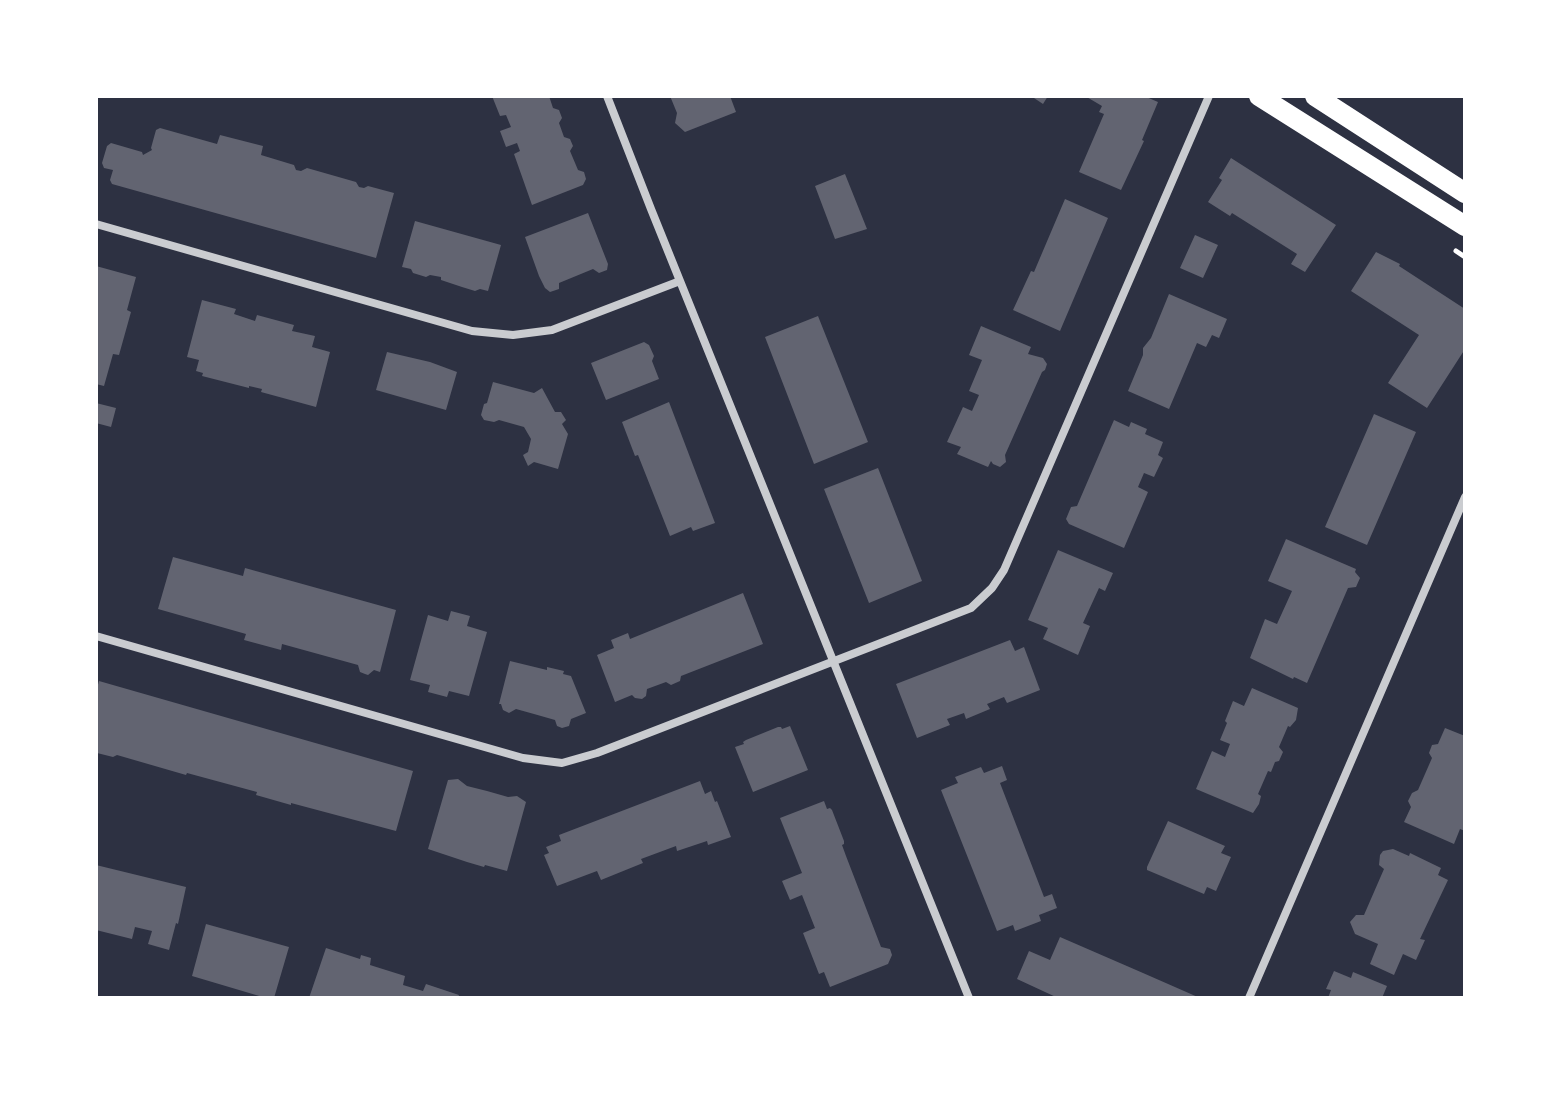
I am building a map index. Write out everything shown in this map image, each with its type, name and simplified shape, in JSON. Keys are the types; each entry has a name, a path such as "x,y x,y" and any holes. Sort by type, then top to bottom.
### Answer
{"main road":[{"path":"1259,96 1465,226"},
{"path":"1315,96 1465,193"}],"street":[{"path":"607,96 969,998"},
{"path":"96,636 523,758 562,763 597,753 971,608 992,588 1004,570 1209,96"},
{"path":"96,224 472,331 513,335 552,330 680,281"},
{"path":"1249,998 1465,497"}],"building":[{"path":"492,96 549,96 553,108 559,110 562,118 559,123 564,137 570,139 573,146 570,151 578,170 584,172 586,179 583,185 532,205 514,154 520,151 517,143 506,147 500,131 511,127 506,115 500,116"},
{"path":"670,96 730,96 736,112 685,132 675,123 677,113"},
{"path":"1031,96 1048,96 1043,104"},
{"path":"1085,96 1144,96 1158,102 1121,190 1079,172 1104,114 1099,112 1102,106"},
{"path":"160,128 217,144 220,135 263,146 261,155 294,165 296,170 307,168 356,182 359,187 368,186 394,193 376,258 112,184 113,170 104,168 102,163 107,146 111,143 142,152 143,155 152,150 156,130"},
{"path":"1231,158 1336,225 1305,272 1291,264 1297,254 1232,213 1230,216 1208,202"},
{"path":"845,174 867,229 835,239 815,186"},
{"path":"1065,199 1108,218 1060,331 1013,310 1031,271 1034,272"},
{"path":"588,213 608,264 607,270 599,273 593,269 559,283 559,289 550,292 539,276 525,237"},
{"path":"415,221 501,245 488,291 475,291 441,280 441,277 426,277 402,267"},
{"path":"1195,235 1218,245 1203,278 1180,268"},
{"path":"1376,252 1400,264 1465,309 1465,349 1427,408 1388,383 1419,335 1351,291"},
{"path":"96,266 136,277 127,310 131,312 119,355 113,354 104,386 96,384"},
{"path":"1169,294 1227,319 1219,338 1212,335 1206,347 1197,343 1169,409 1128,391 1143,348 1151,338"},
{"path":"202,300 236,309 234,314 255,321 257,315 294,325 292,331 315,336 312,347 330,352 316,407 261,392 262,389 202,376 203,373 196,371 199,360 187,357"},
{"path":"818,316 868,442 814,464 765,337"},
{"path":"981,326 1031,347 1028,354 1043,358 1047,364 1005,455 1006,462 1000,467 991,461 988,467 957,454 961,447 947,442 963,407 972,411 979,395 969,391 982,360 969,355"},
{"path":"644,342 654,356 652,361 659,379 606,400 591,363"},
{"path":"387,352 457,372 446,410 376,390"},
{"path":"493,382 534,393 542,388 555,412 561,412 566,420 562,424 568,434 558,469 534,462 528,466 523,455 528,452 531,439 524,427 499,420 484,420 481,415"},
{"path":"669,402 715,523 693,531 691,527 670,536 622,422"},
{"path":"96,403 116,408 111,427 96,423"},
{"path":"1374,414 1416,432 1367,545 1325,527"},
{"path":"1114,420 1129,427 1131,422 1147,429 1145,434 1163,442 1158,455 1163,458 1154,477 1144,473 1138,487 1148,492 1124,548 1069,524 1066,519 1071,507 1077,506"},
{"path":"878,468 922,581 869,603 824,489"},
{"path":"1286,539 1356,569 1360,578 1356,587 1348,588 1307,683 1250,658 1265,619 1277,624 1292,591 1268,581"},
{"path":"1058,550 1113,573 1105,591 1099,588 1083,623 1090,626 1078,655 1043,639 1048,628 1028,620"},
{"path":"173,557 243,576 245,568 396,610 380,672 374,670 368,675 360,672 358,665 282,644 281,650 244,640 246,634 158,609"},
{"path":"743,593 763,644 681,676 680,681 671,685 666,682 647,689 642,699 632,695 615,702 597,655 614,648 611,640 628,633 630,639"},
{"path":"451,611 470,616 467,626 487,632 469,696 449,691 447,697 428,692 430,685 410,680 428,615 448,621"},
{"path":"1010,640 1015,651 1024,647 1040,690 1007,703 1004,697 987,704 990,709 966,719 964,713 947,719 950,725 917,738 896,684"},
{"path":"510,661 564,671 563,674 571,676 586,713 571,719 569,726 562,728 557,726 555,720 516,709 509,713 503,710 499,704"},
{"path":"99,681 413,771 396,831 291,805 256,795 257,792 187,773 97,753 96,692"},
{"path":"1252,688 1298,708 1296,720 1288,726 1279,747 1283,752 1271,772 1268,771 1258,794 1261,796 1259,804 1253,813 1196,789 1212,751 1225,757 1230,744 1220,740 1233,701 1244,706"},
{"path":"790,726 808,770 753,792 735,747 778,727"},
{"path":"1445,728 1465,736 1465,831 1460,829 1454,844 1404,822 1411,807 1408,801 1412,793 1418,790 1432,758 1429,753 1432,745 1438,744"},
{"path":"1002,766 1007,780 1000,783 1044,897 1052,894 1057,908 1039,915 1041,921 1015,931 1013,925 997,931 941,790 958,783 955,777 981,767 984,773"},
{"path":"458,779 467,786 508,797 517,796 526,802 507,871 428,849 448,780"},
{"path":"700,781 705,794 711,791 717,801 731,837 677,851 676,846 641,859 643,863 601,880 597,871 557,886 544,855 549,853 546,847 561,841 559,835"},
{"path":"824,801 827,809 832,810 881,947 890,949 892,955 888,964 830,987 824,972 819,974 803,933 815,928 802,895 790,900 782,881 802,873 780,818"},
{"path":"1168,821 1225,846 1221,853 1231,857 1216,891 1207,887 1204,894 1147,870"},
{"path":"1393,849 1409,856 1410,853 1441,868 1438,875 1448,880 1420,939 1425,940 1416,960 1403,954 1394,975 1370,964 1378,944 1355,934 1350,922 1356,915 1364,915 1384,869 1379,865 1380,855"},
{"path":"96,865 186,887 169,950 148,944 152,931 135,927 132,939 96,930"},
{"path":"206,924 289,947 274,998 192,976"},
{"path":"1060,937 1200,998 1058,998 1017,979 1029,951 1050,960"},
{"path":"326,948 360,959 361,955 371,958 370,965 405,976 403,985 423,991 426,984 459,995 458,998 309,998"},
{"path":"1334,971 1351,978 1353,972 1387,986 1382,998 1328,998 1331,990 1326,989"}]}
